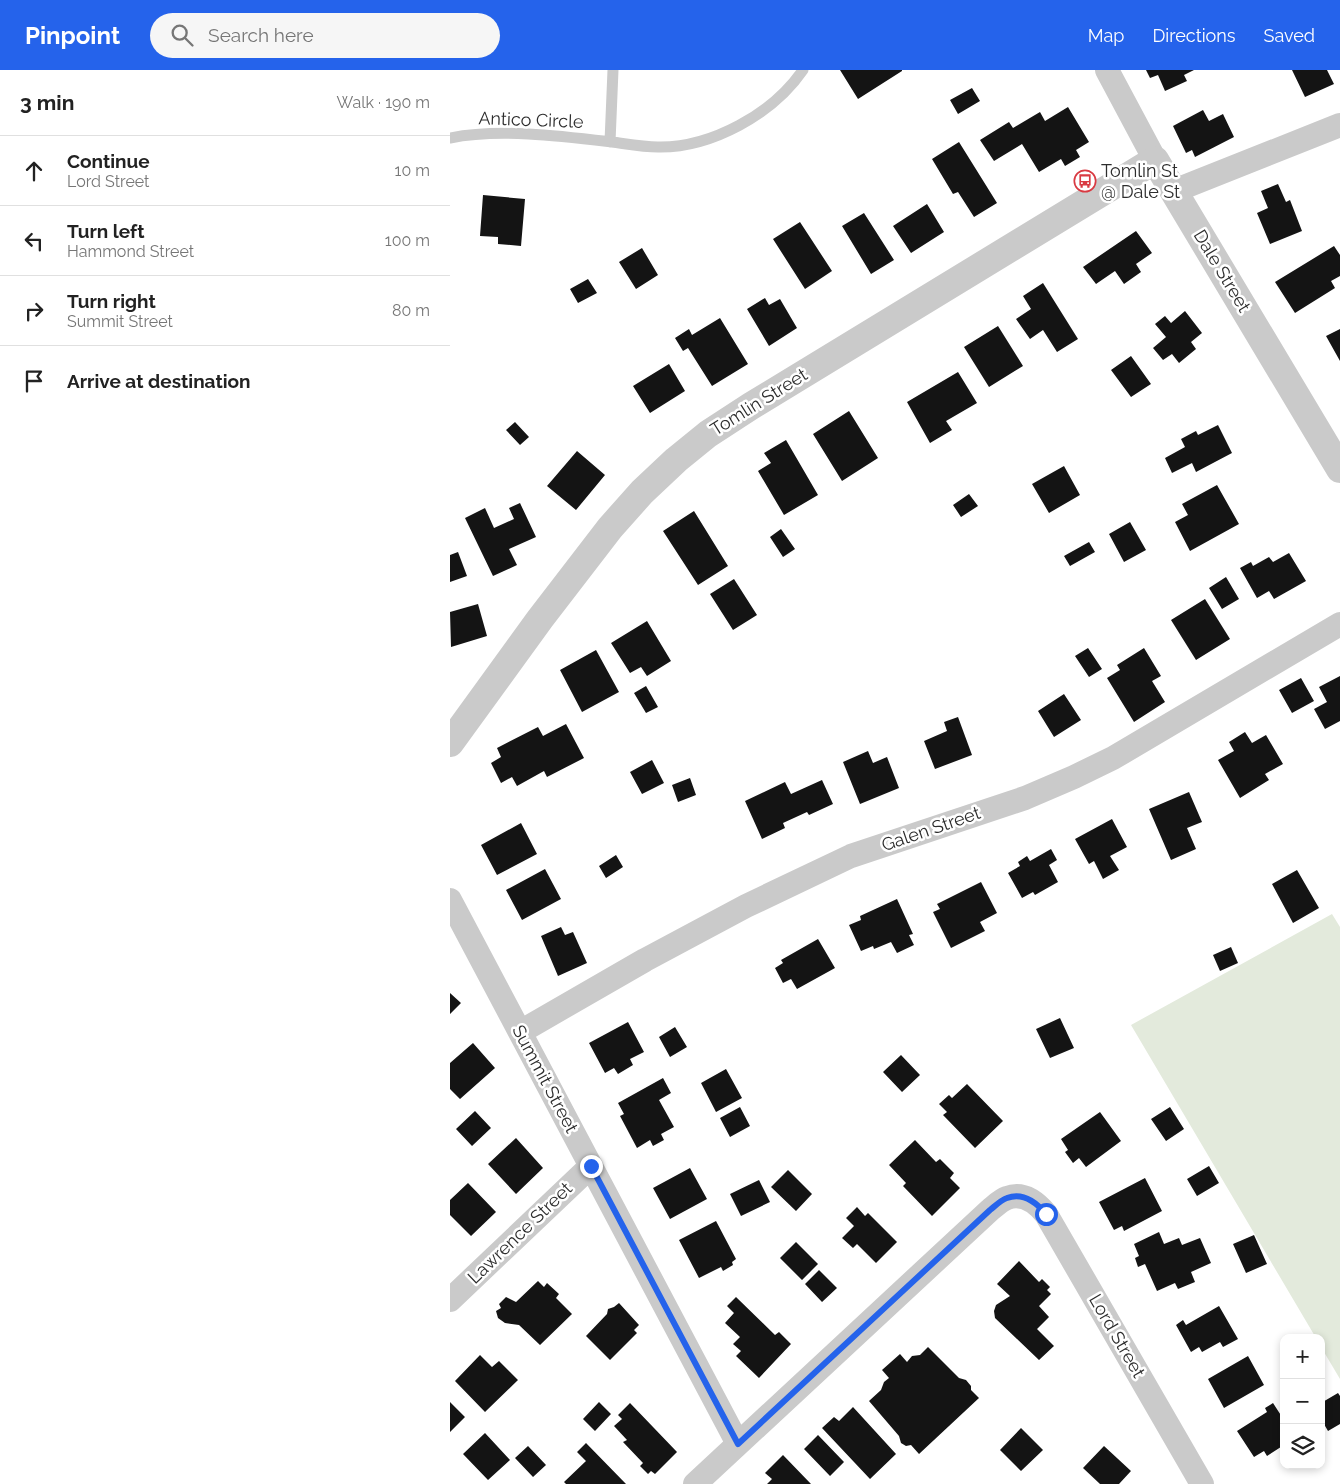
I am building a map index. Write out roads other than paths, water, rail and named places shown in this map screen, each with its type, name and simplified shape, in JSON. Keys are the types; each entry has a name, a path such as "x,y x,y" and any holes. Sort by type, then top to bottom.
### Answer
{"street":[{"name":"Dale Street","path":"1107,70 1155,160 1340,469"},
{"path":"1174,191 1340,125"},
{"name":"Tomlin Street","path":"450,743 583,561 642,492 676,460 708,434 751,406 1155,160"},
{"name":"Galen Street","path":"520,1032 645,960 746,906 851,856 1025,798 1113,758 1340,624"},
{"name":"Summit Street","path":"450,900 738,1444"},
{"name":"Lawrence Street","path":"450,1300 591,1166"},
{"name":"Lord Street","path":"738,1444 990,1210 1007,1198 1023,1196 1036,1202 1046,1214 1202,1484"},
{"path":"695,1484 738,1444"}],"lane":[{"path":"610,142 613,70"},
{"name":"Antico Circle","path":"450,138 489,133 658,147 694,143 722,133 757,116 778,98 803,70"}],"place":[{"name":"Tomlin St @ Dale St","path":"1085,181"}]}
